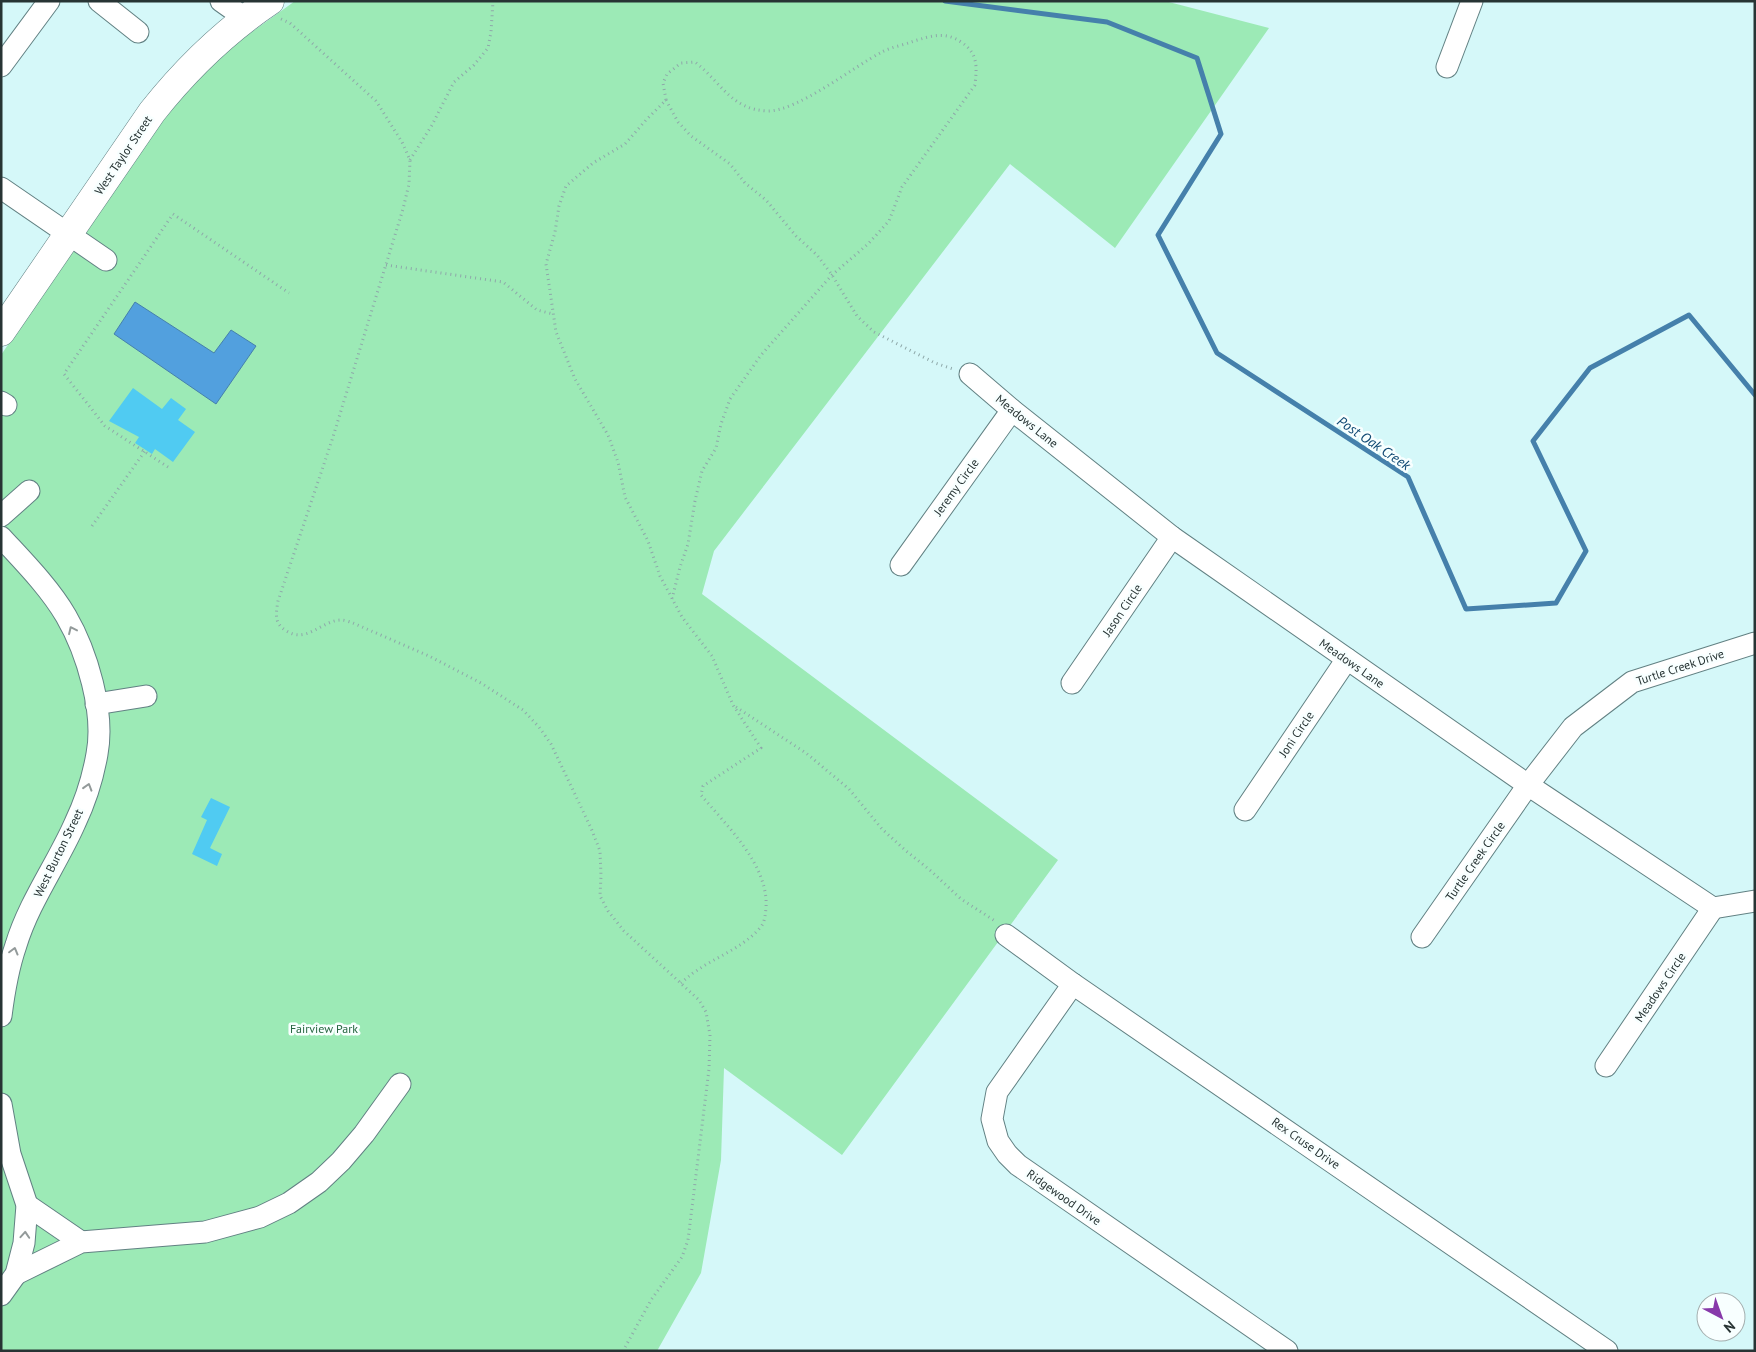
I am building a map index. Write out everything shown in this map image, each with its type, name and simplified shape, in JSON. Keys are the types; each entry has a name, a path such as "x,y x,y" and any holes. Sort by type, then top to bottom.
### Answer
{"main road":[{"name":"West Taylor Street","path":"1,332 152,112 176,81 208,49 245,18 275,10"}],"street":[{"path":"1,66 49,1"},
{"path":"99,1 138,32"},
{"path":"221,1 245,18"},
{"path":"1447,67 1472,1"},
{"path":"1,188 106,260"},
{"name":"Meadows Lane","path":"970,374 1172,538 1528,785 1713,908"},
{"name":"Jeremy Circle","path":"901,565 1012,410"},
{"path":"1,516 29,491"},
{"name":"West Burton Street","path":"1,536 44,586 65,616 80,647 94,686 98,720 97,753 88,788 76,822 33,905 16,944 4,990 1,1016"},
{"name":"Jason Circle","path":"1072,683 1172,538"},
{"name":"Turtle Creek Drive","path":"1528,785 1573,727 1632,682 1755,642"},
{"name":"Joni Circle","path":"1245,810 1347,659"},
{"path":"96,704 146,696"},
{"name":"Turtle Creek Circle","path":"1422,936 1528,785"},
{"path":"1713,908 1755,901"},
{"name":"Meadows Circle","path":"1606,1066 1713,908"},
{"name":"Rex Cruse Drive","path":"1006,935 1073,984 1607,1351"},
{"name":"Ridgewood Drive","path":"1073,984 997,1092 992,1119 998,1141 1006,1154 1018,1164 1286,1351"},
{"path":"16,1274 81,1242 205,1232 260,1217 289,1203 319,1182 342,1161 400,1084"},
{"path":"1,1104 10,1154 27,1205 24,1244 16,1274 1,1295"},
{"path":"27,1205 81,1242"}],"path":[{"path":"410,160 432,125 454,82 474,65 488,48 493,1"},
{"path":"275,10 376,101 402,142 410,160 409,184 386,265 332,440 278,602 276,618 280,627 290,634 303,635 340,620 353,623 429,656 481,683 523,710 539,727 551,744 591,828 600,851 602,876 600,896 608,911 624,930 699,1000 706,1012 710,1035 710,1070 688,1240 682,1257 651,1300 623,1351"},
{"path":"672,599 688,544 702,472 716,448 721,424 730,399 761,355 832,275 868,244 889,221 902,188 976,85 977,64 967,46 952,36 931,36 883,51 796,104 770,111 750,108 731,99 707,71 695,62 681,63 667,74 663,82 666,100 678,122 691,136 730,164 745,183 766,200 796,236 817,255 832,275 857,316 874,332 935,363 970,374"},
{"path":"666,100 625,144 593,164 566,186 559,206 555,232 546,264 556,332 575,379 608,435 618,462 625,497 648,541 660,576 682,617 712,656 733,705 761,748 703,786 701,795 753,859 763,885 766,903 765,920 749,939 695,971 681,983"},
{"path":"168,467 105,426 64,374 173,214 289,293"},
{"path":"386,265 503,282 537,310 554,314"},
{"path":"92,526 145,451"},
{"path":"733,705 806,753 849,789 882,829 932,871 960,899 984,916 997,922 1006,935"}],"green space":[{"name":"Fairview Park","path":"295,1 1165,1 1269,28 1115,248 1010,164 714,551 702,594 1058,860 842,1155 724,1068 721,1160 701,1273 657,1351 1,1351 1,355 128,169 178,100 231,47"}],"water":[{"path":"135,302 214,353 231,330 256,346 216,404 114,334"}],"building":[{"path":"133,388 162,409 171,398 186,409 178,420 195,432 173,462 155,449 152,454 135,443 139,437 109,421"},
{"path":"211,798 230,807 210,848 222,854 217,866 192,854 207,820 201,817"}],"waterway":[{"name":"Post Oak Creek","path":"945,1 1107,22 1197,58 1221,134 1158,235 1217,353 1408,477 1466,609 1556,603 1586,551 1533,441 1590,368 1689,315 1755,395"}]}
